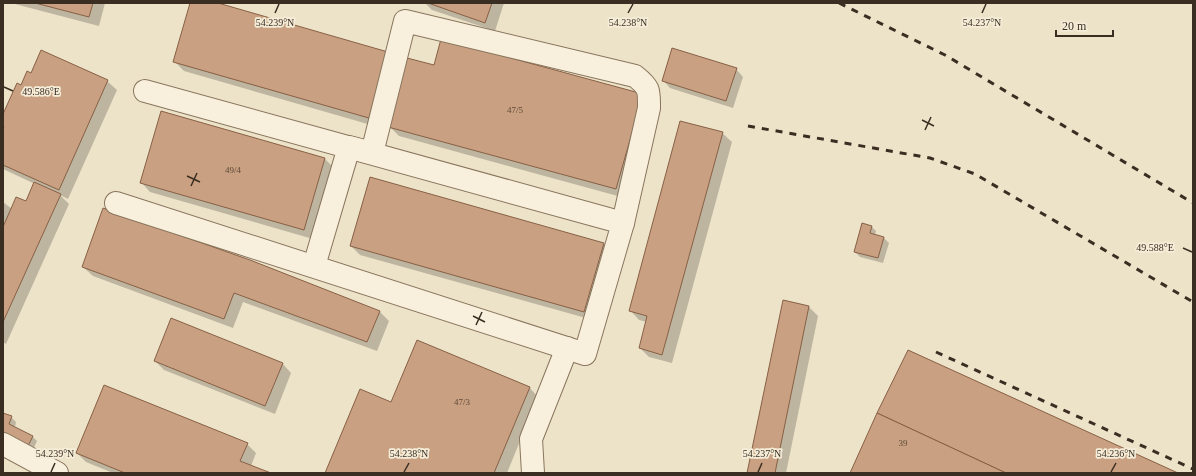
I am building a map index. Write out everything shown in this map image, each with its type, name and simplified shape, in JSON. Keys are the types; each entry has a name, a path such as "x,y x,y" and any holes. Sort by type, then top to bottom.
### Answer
{"street":[{"path":"116,203 585,354 623,223 649,108 649,92 642,82 635,76 405,21 372,153"},
{"path":"145,91 623,223"},
{"path":"314,266 349,147"},
{"path":"533,473 531,439 567,348"},
{"path":"3,444 24,465 57,473"}],"building":[{"path":"35,3 93,3 89,17"},
{"path":"190,3 218,3 388,52 369,118 173,62"},
{"path":"428,3 492,3 485,23"},
{"path":"441,39 643,94 616,189 388,127 407,58 434,65"},
{"path":"672,48 737,68 726,101 662,81"},
{"path":"41,50 108,80 59,190 3,165 3,114 17,83 21,85 27,71 31,73"},
{"path":"161,111 325,158 304,230 140,183"},
{"path":"680,121 723,132 662,355 639,348 647,316 629,311"},
{"path":"370,177 604,243 584,312 350,246"},
{"path":"34,182 61,194 3,322 3,227 16,197 26,201"},
{"path":"103,208 250,260 380,311 367,342 234,293 224,319 82,267"},
{"path":"862,223 872,226 870,233 884,237 878,258 854,252"},
{"path":"783,300 809,306 775,473 747,473"},
{"path":"171,318 283,363 265,406 154,361"},
{"path":"417,340 530,387 494,473 325,473 360,389 391,402"},
{"path":"908,350 1178,473 1006,473 877,413"},
{"path":"104,385 248,443 240,461 271,473 125,473 76,453"},
{"path":"3,413 12,416 9,424 33,436 25,452 3,440"},
{"path":"877,413 1006,473 850,473"}],"railway":[{"path":"839,3 945,55 1193,203"},
{"path":"748,126 930,158 975,174 1193,302"},
{"path":"936,352 1193,469"}]}
